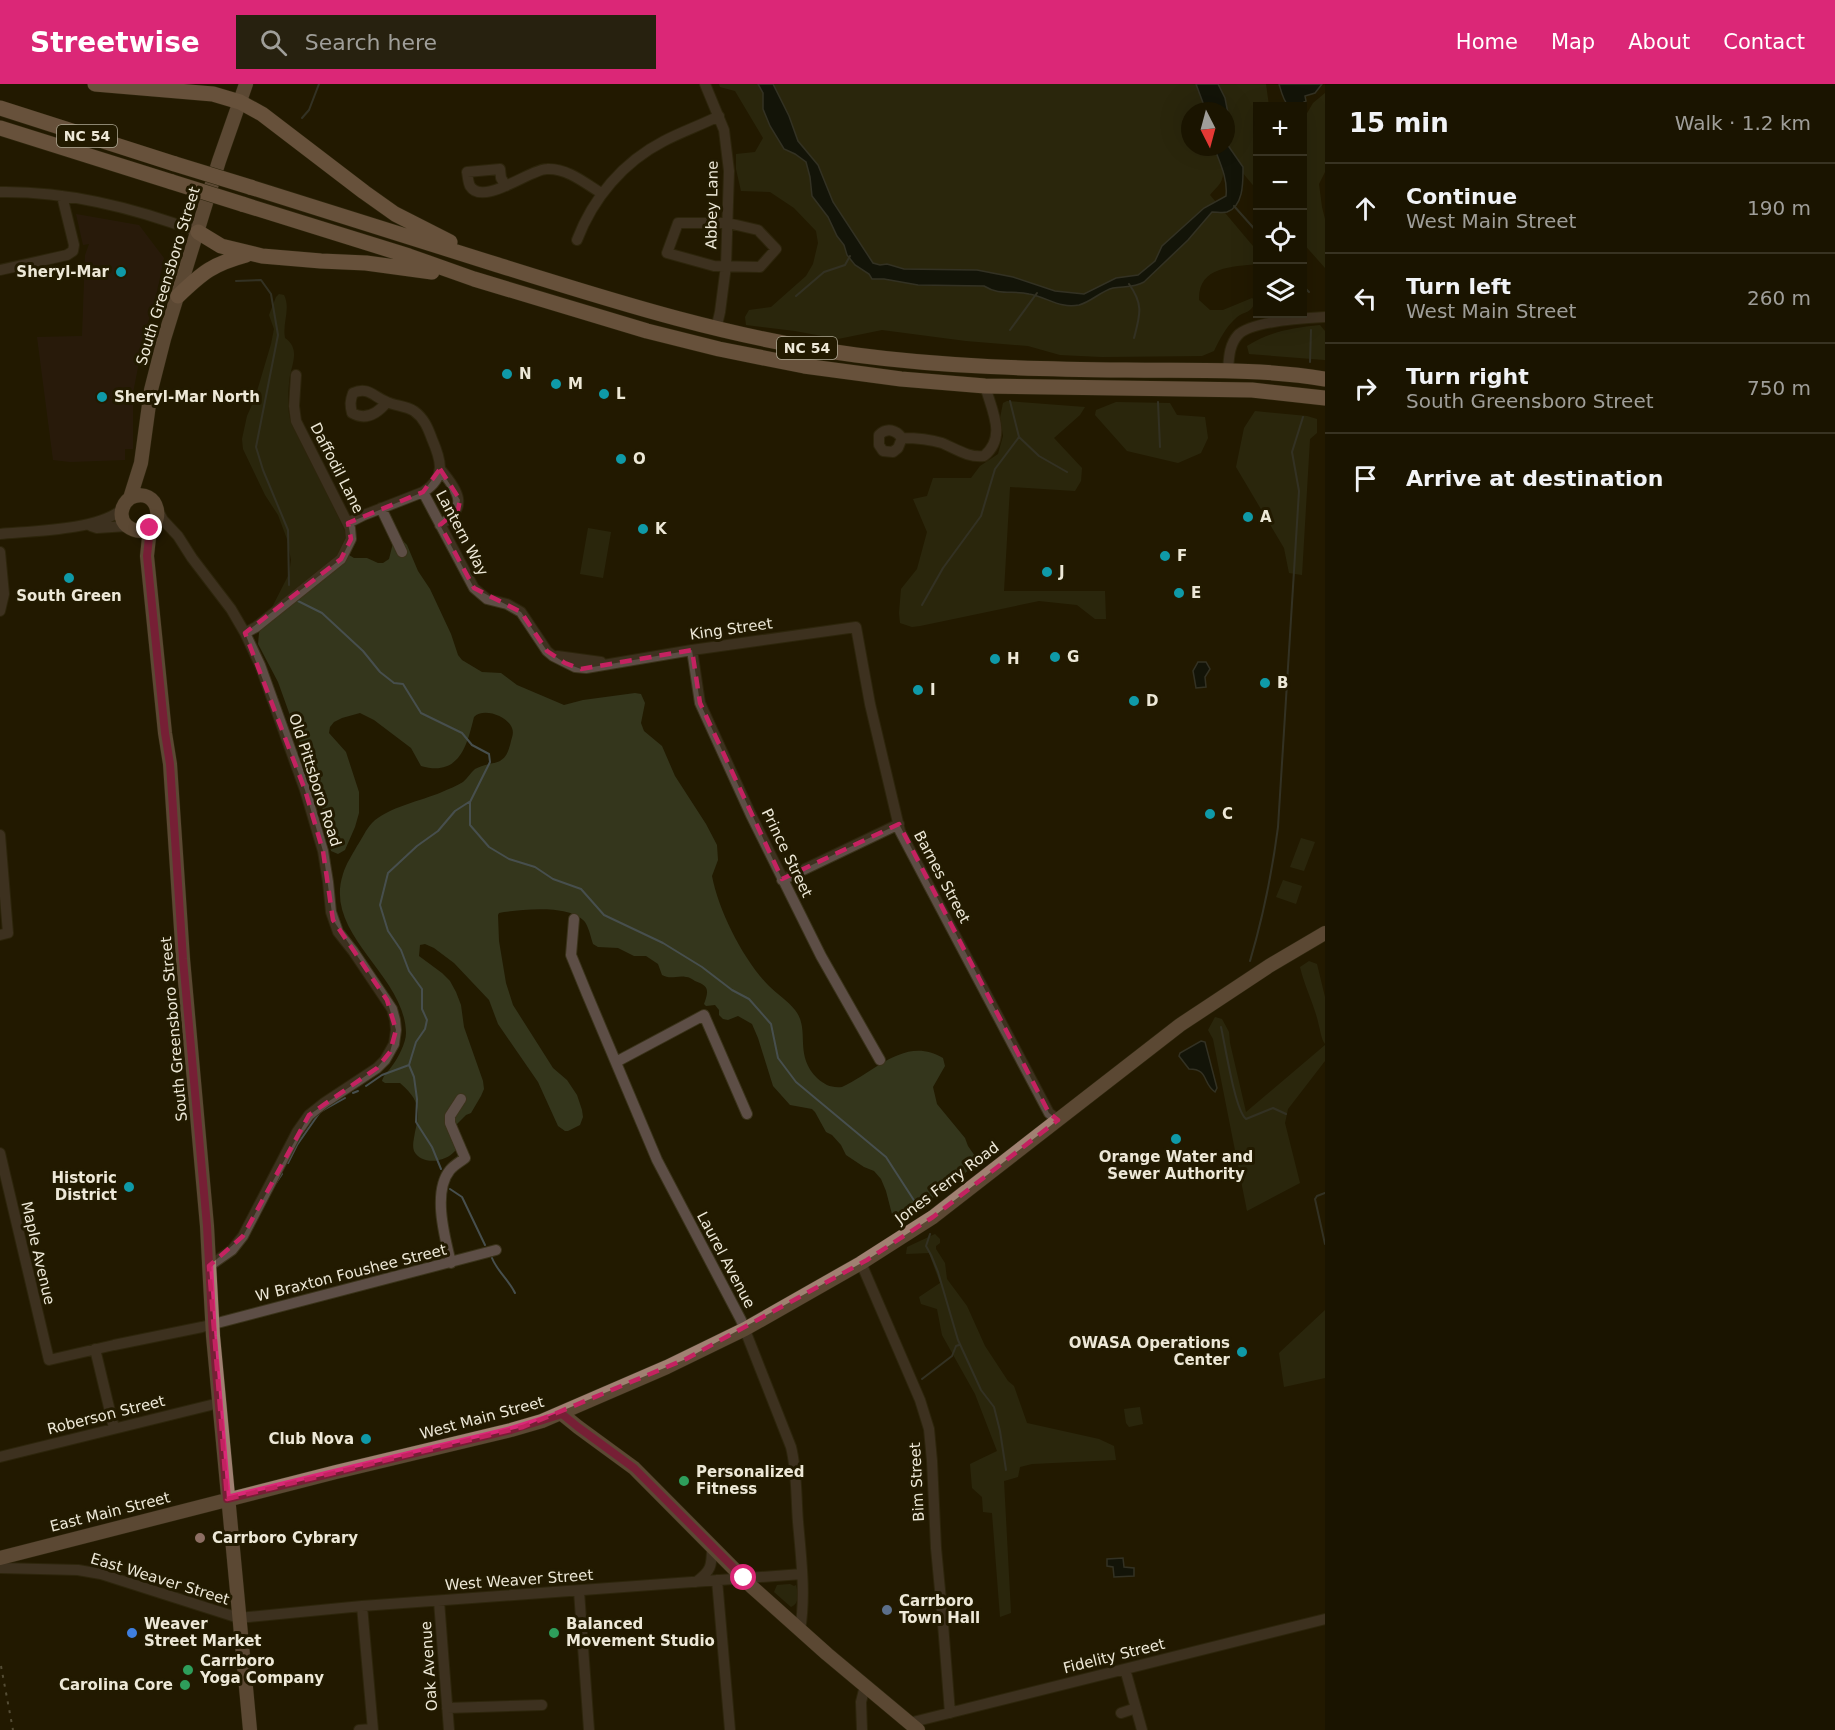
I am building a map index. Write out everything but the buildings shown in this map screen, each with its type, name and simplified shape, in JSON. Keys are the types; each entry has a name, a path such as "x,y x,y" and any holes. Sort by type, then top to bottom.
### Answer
{"highway":[{"path":"94,84 213,94 240,102 262,114 395,214 496,264"},
{"name":"NC 54","path":"0,108 628,306 716,329 789,344 860,356 993,367 1228,370 1325,379"},
{"name":"NC 54","path":"0,128 409,256 474,279 719,349 850,373 985,386 1222,390 1271,392 1325,398"},
{"path":"198,232 221,246 249,254 385,264 474,279"},
{"path":"178,296 202,273 223,262 249,254"},
{"path":"618,322 699,335 716,329"},
{"path":"719,349 729,345 740,345 816,356 860,356"},
{"path":"1172,389 1181,382 1218,378 1225,375 1228,370"},
{"path":"1222,390 1228,382 1275,381 1286,374"}],"main road":[{"name":"South Greensboro Street","path":"130,498 141,463 160,354 219,161 246,84"},
{"name":"South Greensboro Street","path":"141,463 153,504"},
{"path":"140,495 153,504 157,516 151,527 140,531 129,527 122,517 121,510 126,500 130,498 140,495"},
{"name":"South Greensboro Street","path":"129,527 147,556"},
{"name":"South Greensboro Street","path":"151,527 147,556 165,733 171,770 183,959 207,1226 212,1324 250,1730"},
{"name":"Jones Ferry Road","path":"562,1414 686,1359 745,1329 861,1263 933,1216 1188,1019 1269,966 1325,933"},
{"name":"West Main Street","path":"227,1499 511,1430 562,1414 634,1468 712,1547 800,1630 914,1726"},
{"name":"East Main Street","path":"0,1558 227,1499"}],"street":[{"name":"Abbey Lane","path":"705,84 724,130 728,160 726,266 716,329"},
{"path":"577,240 582,226 601,193 644,153 663,141 719,116"},
{"path":"506,186 529,174 549,168 567,172 601,193"},
{"path":"0,192 62,196 118,206 164,219 198,232"},
{"path":"0,270 67,255 73,251 74,245 62,196"},
{"path":"678,223 728,223 758,230 776,249 760,267 714,266 667,253 678,223"},
{"path":"1228,370 1231,347 1239,334 1246,329 1295,319 1325,317"},
{"name":"Daffodil Lane","path":"245,633 256,627 341,559 351,538 348,523 296,421 294,406 297,375"},
{"path":"902,438 922,439 940,443 971,456 984,456 991,451 997,437 985,386"},
{"path":"348,523 423,492 436,481 440,469 439,454 421,417 406,407 387,402"},
{"path":"440,469 451,481 460,500 458,510 449,520 440,525"},
{"name":"Lantern Way","path":"423,492 474,588 487,599 507,604 521,612 547,651 553,656 611,663"},
{"name":"Old Pittsboro Road","path":"153,504 231,609 260,665 305,790 323,851 333,920 338,932 387,1000 395,1020 396,1030 390,1052 377,1068 324,1102 309,1115 297,1132 243,1236 232,1250 209,1266"},
{"path":"381,508 402,552"},
{"path":"0,534 87,525 111,518 121,510"},
{"path":"87,525 98,528 129,527"},
{"path":"151,527 169,528"},
{"path":"0,552 4,594 0,611"},
{"name":"King Street","path":"611,663 856,627"},
{"name":"Barnes Street","path":"856,627 870,704 900,831 1049,1113 1058,1120"},
{"name":"Prince Street","path":"692,650 700,703 782,880 821,956 880,1060"},
{"path":"782,880 899,824"},
{"path":"0,835 4,934"},
{"name":"Laurel Avenue","path":"574,919 571,955 657,1160 745,1329 775,1403 792,1453 802,1574 800,1630"},
{"path":"616,1062 704,1015 747,1114"},
{"path":"451,1263 442,1216 442,1195 443,1185 450,1170 465,1158 450,1123 450,1116 460,1099"},
{"name":"Maple Avenue","path":"0,1153 49,1360"},
{"name":"W Braxton Foushee Street","path":"49,1360 212,1324 496,1250"},
{"name":"Bim Street","path":"861,1263 920,1400 929,1429 950,1713"},
{"path":"95,1349 114,1428"},
{"name":"Roberson Street","path":"0,1457 219,1403"},
{"path":"695,1582 711,1567 712,1547"},
{"name":"East Weaver Street","path":"0,1568 78,1570 101,1574 239,1618"},
{"name":"West Weaver Street","path":"239,1618 362,1606 802,1574"},
{"path":"717,1580 730,1730"},
{"path":"579,1591 590,1730"},
{"name":"Oak Avenue","path":"439,1600 449,1730"},
{"path":"359,1730 372,1730 362,1606"},
{"name":"Fidelity Street","path":"914,1726 950,1713 1325,1619"},
{"path":"1125,1669 1143,1730"},
{"path":"862,1730 861,1702 865,1686"},
{"path":"447,1708 542,1705"},
{"path":"1121,1713 1136,1708"}],"highlighted area":[{"path":"440,469 460,500 458,510 440,525 474,588 521,612 547,651 565,663 581,669 692,650 700,703 782,879 899,824 1049,1113 1058,1120 933,1217 867,1260 686,1359 523,1427 227,1499 209,1266 243,1236 309,1115 377,1068 390,1052 396,1030 387,1000 333,920 323,851 305,790 245,633 341,559 351,539 348,523 423,492"}],"shaded area":[{"path":"758,84 773,84 798,141 818,165 833,202 873,263 880,265 887,264 904,269 977,270 1013,277 1055,291 1084,294 1116,278 1138,275 1155,261 1162,246 1204,208 1226,196 1225,177 1218,156 1235,156 1243,167 1240,199 1233,209 1225,212 1212,212 1188,240 1144,282 1109,289 1079,305 1066,305 1036,295 995,291 984,286 918,285 872,279 847,255 828,217 812,196 806,162 784,149 770,126 763,109 763,93"},
{"path":"1196,84 1218,84 1226,102 1203,102"},
{"path":"1279,84 1322,84 1315,93 1305,96 1304,102 1286,102"},
{"path":"76,214 139,225 164,258 144,336 133,393 133,449 125,449 125,460 70,462 53,460 37,337 82,336 85,255 89,244 83,245"},
{"path":"1198,662 1206,662 1210,669 1205,677 1206,687 1196,688 1193,671"},
{"path":"1201,1041 1205,1042 1217,1088 1215,1092 1200,1071 1189,1069 1179,1056 1180,1053"},
{"path":"1123,1558 1124,1567 1134,1568 1134,1576 1114,1577 1113,1567 1107,1566 1107,1559"}],"green space":[{"path":"719,84 1266,84 1268,102 1253,102 1253,185 1229,156 1235,156 1235,102 1181,102 1181,156 1217,156 1223,176 1210,195 1253,246 1253,265 1227,268 1210,274 1200,289 1199,300 1210,310 1223,310 1252,298 1253,306 1249,311 1238,316 1229,326 1214,351 1202,356 1060,355 1028,346 882,330 838,339 746,325 745,317 749,310 771,307 806,276 813,264 818,243 816,231 794,208 770,192 741,191 736,169 736,154 755,152 763,138 735,91 720,87"},
{"path":"1325,93 1325,172 1319,184 1325,219 1325,268 1307,248 1307,113 1313,103"},
{"path":"279,294 284,295 286,300 285,338 294,353 288,403 291,422 345,532 349,555 383,563 389,559 393,543 403,541 430,589 458,655 482,672 501,673 517,685 564,705 583,700 641,694 645,703 641,723 644,731 662,746 675,776 717,845 718,860 712,876 726,919 750,962 768,985 795,1010 800,1018 806,1060 817,1078 828,1086 842,1087 903,1053 929,1052 943,1058 945,1066 933,1087 937,1104 965,1138 977,1159 975,1165 909,1216 901,1219 893,1218 886,1191 881,1179 874,1171 846,1155 841,1145 826,1132 812,1109 790,1105 773,1086 752,1024 738,1016 728,1020 723,1019 715,1005 706,1006 704,1004 707,989 703,985 690,978 662,975 658,964 646,956 634,956 618,948 598,947 593,944 585,922 569,912 557,910 532,909 499,913 499,941 506,983 513,1005 553,1068 567,1080 577,1095 583,1117 580,1125 568,1131 558,1126 538,1082 498,1024 489,1000 454,963 425,944 420,945 419,956 442,973 456,992 461,1005 464,1027 484,1089 471,1113 457,1124 458,1145 451,1155 434,1161 423,1159 414,1151 413,1142 418,1110 414,1099 400,1083 382,1081 397,1059 405,1041 406,1033 402,1012 393,992 354,936 344,916 340,896 343,874 366,831 379,817 458,785 475,769 502,760 509,750 513,730 506,720 495,714 478,714 474,717 468,738 459,756 453,763 434,768 421,766 411,748 374,720 360,713 334,722 329,733 346,752 359,792 359,813 345,850 338,854 331,851 322,806 315,785 278,682 258,644 259,633 289,574 291,560 287,539 278,515 265,495 243,449 242,439 247,416 255,398 271,344 274,329 269,315"},
{"path":"1320,325 1325,331 1325,360 1249,354 1247,346 1265,337 1291,329"},
{"path":"1007,401 1085,407 1080,415 1054,438 1082,468 1081,481 1075,491 1010,487 1004,591 1105,591 1106,619 1095,619 1077,605 1039,601 920,626 912,627 900,623 901,589 917,569 927,532 913,499 927,496 933,478 971,478 980,466 998,454 1003,436 1000,418 1003,403"},
{"path":"1116,402 1170,403 1177,415 1205,417 1208,438 1201,453 1178,463 1127,451 1095,415 1096,410"},
{"path":"1255,411 1317,419 1317,433 1310,439 1302,575 1289,573 1284,548 1236,467 1244,428"},
{"path":"588,528 611,532 603,578 580,574"},
{"path":"1301,838 1315,842 1304,871 1290,867"},
{"path":"1283,880 1302,886 1296,904 1276,897"},
{"path":"1309,961 1317,964 1325,997 1325,1044 1300,967"},
{"path":"1215,1017 1222,1019 1229,1032 1246,1112 1325,1045 1325,1061 1288,1109 1285,1123 1300,1183 1247,1211 1213,1039 1208,1030"},
{"path":"935,1234 940,1239 936,1249 945,1263 947,1279 967,1306 985,1346 1008,1381 1014,1386 1027,1423 1099,1439 1114,1446 1116,1460 1032,1464 1020,1467 1018,1477 1004,1481 1011,1613 1000,1617 992,1513 983,1512 982,1497 972,1488 970,1464 997,1451 975,1394 942,1335 937,1309 921,1304 919,1297 940,1283 929,1253 906,1254 907,1247"},
{"path":"1325,1310 1325,1378 1284,1387 1279,1353"},
{"path":"1140,1407 1143,1424 1129,1427 1126,1423 1124,1409"},
{"path":"777,1585 796,1585 798,1594 796,1603 791,1607 774,1592"}],"waterway":[{"path":"302,118 309,110 319,84"},
{"path":"1234,206 1253,227"},
{"path":"796,296 824,272 845,265 850,256"},
{"path":"236,281 261,280 271,294 278,335 256,447 288,530 289,585"},
{"path":"1129,284 1139,304 1134,338"},
{"path":"1010,330 1037,293"},
{"path":"1310,362 1311,330"},
{"path":"922,605 943,568 981,516 995,469 1019,437 1010,401"},
{"path":"1158,402 1160,447"},
{"path":"1250,961 1267,895 1278,827 1299,491 1292,452 1303,417"},
{"path":"1019,437 1039,456 1067,472"},
{"path":"298,601 322,613 363,651 380,672 394,683 403,684 421,713 462,733 472,745 489,754 490,762 470,802 470,825 489,847 509,859 535,867 553,879 581,889 604,915 663,943 749,999 771,1024 778,1058 796,1082 886,1157 917,1205"},
{"path":"441,1169 432,1147 416,1122 417,1099 414,1077 409,1065 416,1042 425,1029 427,1020 422,1009 422,989 409,971 401,950 388,931 380,905 388,873 417,846 438,831 455,811 469,802"},
{"path":"1221,1027 1234,1091 1246,1119 1273,1108 1286,1114"},
{"path":"366,1086 382,1075 409,1065"},
{"path":"353,1093 358,1091"},
{"path":"288,1163 297,1145 320,1112 345,1098"},
{"path":"276,1183 282,1174"},
{"path":"450,1189 462,1197 485,1245"},
{"path":"1325,1193 1315,1199 1325,1244"},
{"path":"930,1234 926,1246 938,1272 958,1340 981,1390 994,1407 1006,1470"},
{"path":"492,1258 515,1293"},
{"path":"922,1379 952,1356 956,1346 959,1345"}],"railway":[{"path":"1,1666 13,1730"}],"place":[{"name":"Sheryl-Mar","path":"121,272"},
{"name":"N","path":"507,374"},
{"name":"M","path":"556,384"},
{"name":"L","path":"604,394"},
{"name":"Sheryl-Mar North","path":"102,397"},
{"name":"O","path":"621,459"},
{"name":"A","path":"1248,517"},
{"name":"K","path":"643,529"},
{"name":"F","path":"1165,556"},
{"name":"J","path":"1047,572"},
{"name":"South Green","path":"69,578"},
{"name":"E","path":"1179,593"},
{"name":"G","path":"1055,657"},
{"name":"H","path":"995,659"},
{"name":"B","path":"1265,683"},
{"name":"I","path":"918,690"},
{"name":"D","path":"1134,701"},
{"name":"C","path":"1210,814"},
{"name":"Orange Water and Sewer Authority","path":"1176,1139"},
{"name":"Historic District","path":"129,1187"},
{"name":"OWASA Operations Center","path":"1242,1352"},
{"name":"Club Nova","path":"366,1439"},
{"name":"Personalized Fitness","path":"684,1481"},
{"name":"Carrboro Cybrary","path":"200,1538"},
{"name":"Carrboro Town Hall","path":"887,1610"},
{"name":"Weaver Street Market","path":"132,1633"},
{"name":"Balanced Movement Studio","path":"554,1633"},
{"name":"Carrboro Yoga Company","path":"188,1670"},
{"name":"Carolina Core","path":"185,1685"}],"route":[{"path":"150,528 147,556 170,764 183,959 207,1226 213,1336 227,1499 511,1430 562,1414 634,1468 744,1578"}]}
